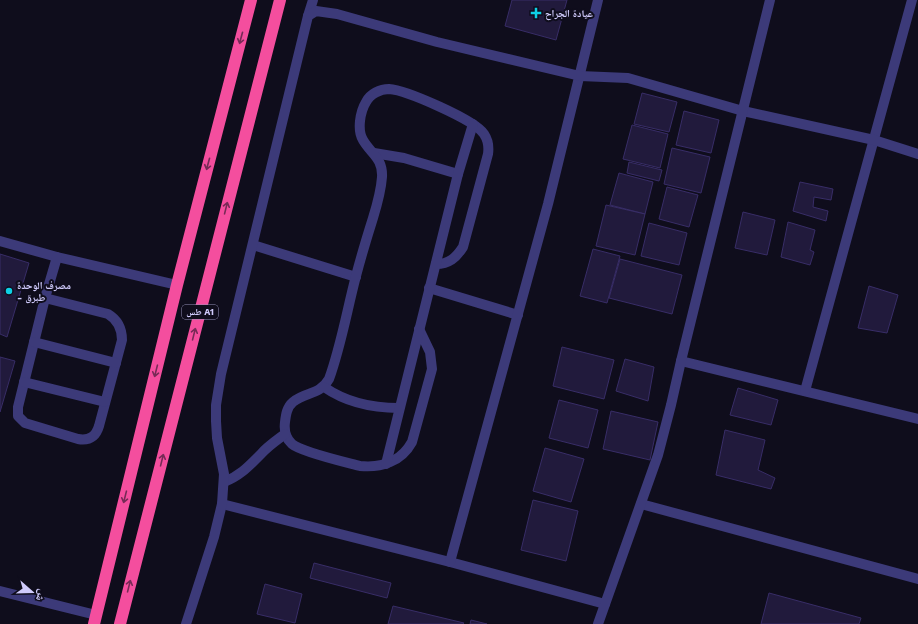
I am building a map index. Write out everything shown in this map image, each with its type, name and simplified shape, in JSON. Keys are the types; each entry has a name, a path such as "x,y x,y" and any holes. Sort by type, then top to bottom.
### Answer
{"highway":[{"name":"طس A1","path":"95,619 177,285 251,0"},
{"name":"طس A1","path":"120,624 280,0"}],"street":[{"path":"186,624 214,537 222,504 224,474 217,438 216,421 220,374 313,0"},
{"path":"450,562 562,152 598,0"},
{"path":"598,624 658,455 770,0"},
{"path":"805,391 912,0"},
{"path":"308,16 316,11 324,12 437,42 580,76 628,78 743,112 874,140 918,154"},
{"path":"419,329 431,356 432,369 412,442 402,456 386,464 369,467 360,466 300,449 291,443 285,434 284,428 290,405 294,401 324,387 331,374 381,186 382,168 374,153 363,141 361,136 360,118 366,100 381,90 389,89 426,100 473,124 484,133 488,147 488,154 463,248 458,255 451,260 443,264 436,264"},
{"path":"386,464 458,174 473,124"},
{"path":"374,153 404,158 458,174"},
{"path":"0,241 57,257 177,285"},
{"path":"253,246 356,277"},
{"path":"45,298 102,312 114,318 118,323 122,334 122,340 99,426 95,435 87,440 78,439 22,421 18,416 24,382 45,298 57,257"},
{"path":"429,288 518,316"},
{"path":"34,342 116,363"},
{"path":"681,361 918,419"},
{"path":"24,382 105,402"},
{"path":"324,387 341,397 359,404 399,408"},
{"path":"224,482 231,480 243,472 285,434"},
{"path":"222,504 450,562 604,604"},
{"path":"641,504 918,579"},
{"path":"0,591 95,619"}],"building":[{"name":"عيادة الجراح","path":"512,0 567,0 556,40 505,26"},
{"path":"642,93 677,102 669,132 634,124"},
{"path":"684,111 719,120 711,153 676,145"},
{"path":"632,125 668,134 660,168 623,159"},
{"path":"672,148 710,157 701,193 664,184"},
{"path":"629,162 662,170 659,181 627,173"},
{"path":"619,173 653,182 645,214 610,205"},
{"path":"800,182 833,189 831,200 814,197 813,207 828,211 826,221 793,211"},
{"path":"667,187 698,195 689,227 659,219"},
{"path":"606,205 645,214 635,255 596,246"},
{"path":"743,212 775,220 767,255 735,248"},
{"path":"788,222 815,230 810,250 814,252 810,265 781,257"},
{"path":"649,223 687,233 679,265 641,256"},
{"path":"593,249 620,256 607,303 580,296"},
{"path":"0,254 29,263 7,337 0,334"},
{"path":"620,259 682,275 672,314 609,298"},
{"path":"869,286 898,295 887,333 858,328"},
{"path":"562,347 614,360 604,399 553,386"},
{"path":"0,357 15,361 0,412"},
{"path":"625,359 654,367 648,401 616,391"},
{"path":"738,388 778,400 771,425 730,415"},
{"path":"559,400 598,410 588,448 549,438"},
{"path":"611,411 658,422 650,460 603,449"},
{"path":"725,430 765,440 758,470 775,478 771,489 716,475"},
{"path":"545,448 584,459 571,502 533,491"},
{"path":"533,500 578,511 566,561 521,550"},
{"path":"314,563 391,583 387,598 310,578"},
{"path":"265,584 302,594 295,623 257,614"},
{"path":"769,593 861,618 859,624 761,624"},
{"path":"393,606 464,623 388,624"},
{"path":"471,620 487,624 470,624"}],"place":[{"name":"عيادة الجراح","path":"536,13"},
{"name":"مصرف الوحدة - طبرق","path":"9,291"}]}
